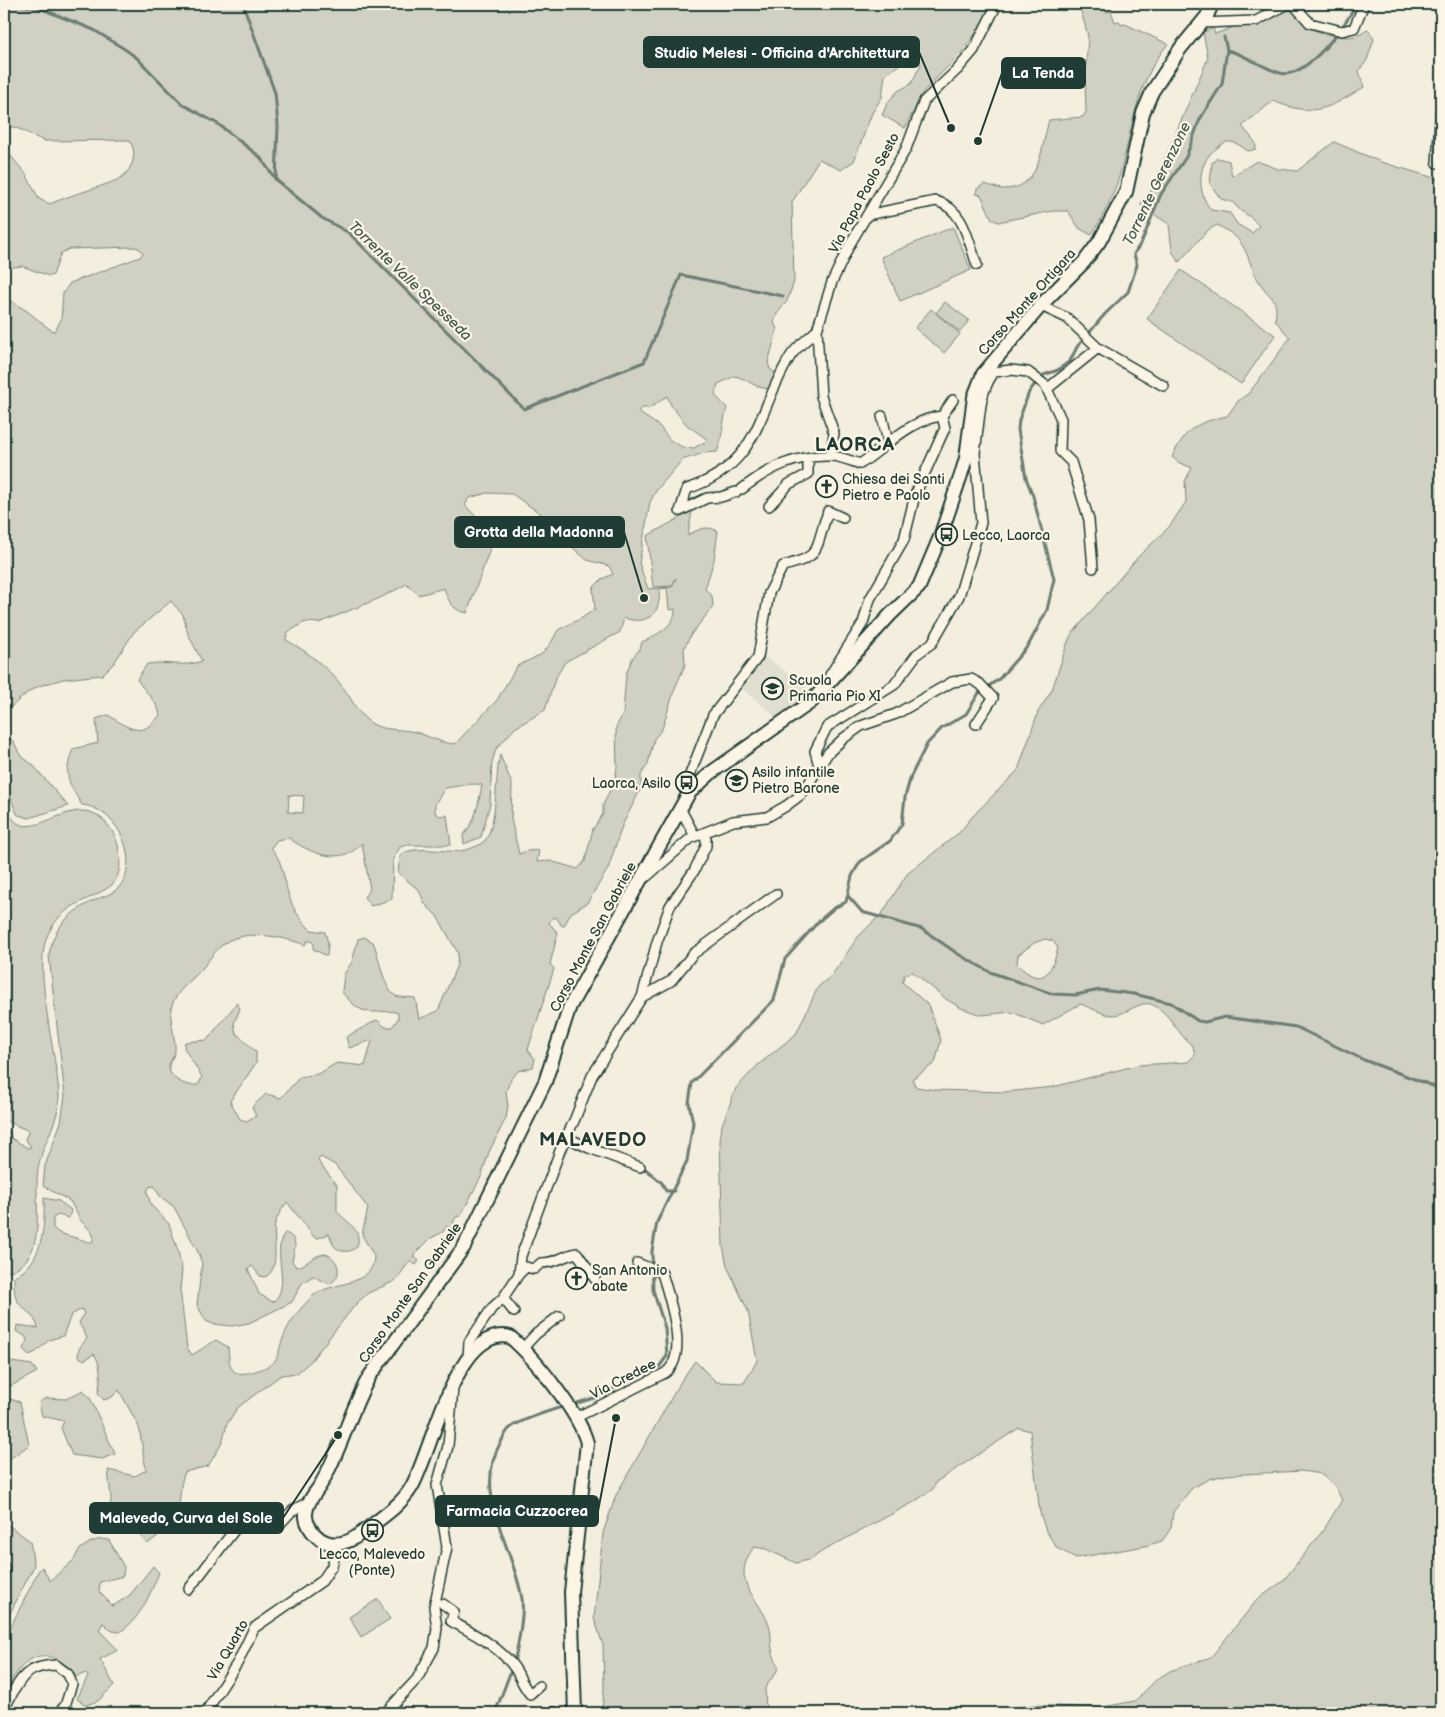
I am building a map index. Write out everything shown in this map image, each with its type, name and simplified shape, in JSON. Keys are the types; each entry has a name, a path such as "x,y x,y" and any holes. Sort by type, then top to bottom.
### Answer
{"main road":[{"name":"Corso Monte Ortigara","path":"820,692 890,615 915,592 924,578 966,458 976,411 976,387 983,374 1041,306 1088,258 1104,234 1126,192 1143,113 1152,92 1209,13 1212,4"},
{"name":"Corso Monte San Gabriele","path":"308,1502 335,1458 359,1396 369,1377 464,1247 540,1095 568,1011 680,808 694,788 712,772 811,702 820,692"},
{"path":"308,1502 306,1518 310,1528 324,1541 338,1544 349,1541 361,1534 405,1497 422,1467 452,1386 468,1358 484,1341 496,1336 510,1338 522,1349 559,1393 585,1436 587,1449 571,1592 575,1713"}],"street":[{"name":"Via Papa Paolo Sesto","path":"817,330 832,282 867,215 906,148 924,102 957,70 974,50 998,4"},
{"path":"1201,23 1256,21 1288,4"},
{"path":"1293,4 1310,23 1342,32 1354,28 1364,4"},
{"path":"1437,163 1441,106"},
{"path":"867,215 936,201 946,204 958,214 977,265"},
{"path":"1041,306 1067,318 1080,333 1098,348 1164,386"},
{"path":"817,330 821,396 834,433 831,456"},
{"path":"817,330 791,356 751,441 726,470 687,489 680,511 707,498 721,497 739,490 758,476 790,460 831,456 860,464 888,442 932,417 942,416"},
{"path":"1046,387 1098,348"},
{"path":"819,766 815,751 827,727 894,685 917,654 932,643 959,596 981,523 975,453 976,411 994,372 1010,370 1028,372 1046,387 1061,419 1060,450 1071,462 1089,520 1093,568"},
{"path":"820,692 863,623 870,599 904,540 916,495 945,428 942,416 953,400"},
{"path":"882,416 888,442"},
{"path":"769,506 789,484 808,474 808,459"},
{"path":"694,788 690,777 713,715 758,658 769,593 775,578 783,566 806,560 813,555 826,516 843,518"},
{"path":"947,679 964,676 980,684 992,698 976,724"},
{"path":"637,884 694,836 706,833 733,821 767,817 786,806 802,794 828,753 861,726 896,714 952,682 971,679"},
{"path":"680,808 694,836"},
{"path":"519,1274 521,1256 566,1137 592,1076 642,997 657,942 670,906 694,870 706,846 706,833"},
{"path":"642,997 672,981 693,954 776,894"},
{"path":"566,1137 640,1168"},
{"path":"468,1358 469,1342 492,1308 503,1298 526,1267 534,1269 541,1263 555,1263 565,1255 577,1253 595,1280"},
{"name":"Via Credee","path":"575,1418 665,1373 675,1364 677,1351 672,1310 662,1273 641,1264"},
{"path":"503,1298 514,1312"},
{"path":"522,1349 536,1334 559,1316"},
{"path":"385,1713 417,1679 434,1648 437,1628 434,1607 447,1547 437,1485 448,1446 452,1386"},
{"path":"189,1588 246,1515 277,1527 292,1511 308,1502"},
{"name":"Via Quarto","path":"205,1713 238,1662 254,1628 322,1581 332,1566 338,1544"},
{"path":"443,1604 454,1612 450,1621 482,1637 513,1667 522,1685 530,1694 539,1686"},
{"path":"4,1709 23,1676 40,1665 56,1665 68,1674 72,1684 65,1706 58,1713"}],"shaded area":[{"path":"4,4 991,4 980,27 963,51 923,92 905,128 882,115 888,102 898,91 911,84 921,64 915,59 904,61 885,75 882,97 872,113 854,161 841,170 819,159 792,202 794,282 787,301 777,314 774,322 777,330 768,363 770,369 778,375 771,389 755,386 735,376 718,384 715,395 727,408 717,452 704,453 682,460 656,491 650,502 639,563 648,589 672,587 676,578 672,586 653,587 647,536 692,511 688,535 703,528 718,531 714,560 705,589 712,596 713,607 692,633 684,648 685,665 675,688 662,729 654,739 648,764 641,775 641,788 622,826 608,869 587,903 571,913 564,926 556,917 551,919 549,923 558,933 550,964 554,969 528,1050 535,1059 533,1067 518,1071 511,1079 506,1091 508,1106 506,1118 489,1152 481,1177 460,1217 457,1216 453,1222 457,1225 453,1230 447,1226 443,1232 431,1238 413,1256 419,1261 416,1265 410,1261 395,1281 368,1293 356,1304 310,1362 297,1373 281,1375 237,1408 227,1424 222,1443 208,1466 185,1472 181,1484 179,1504 174,1516 162,1532 147,1544 129,1522 114,1531 110,1519 111,1498 108,1470 135,1476 146,1470 139,1427 119,1390 112,1397 104,1400 98,1393 100,1373 97,1358 94,1354 84,1360 78,1356 79,1349 87,1338 79,1323 84,1314 82,1309 71,1315 63,1336 49,1340 36,1352 29,1355 23,1349 27,1340 25,1336 16,1331 17,1325 38,1328 34,1319 16,1298 14,1277 24,1271 31,1263 40,1243 44,1221 44,1198 59,1201 71,1210 69,1218 58,1215 53,1218 53,1228 59,1233 89,1242 92,1242 94,1237 81,1221 70,1201 43,1186 45,1166 61,1122 65,1096 49,956 58,929 70,915 86,904 112,893 118,888 126,873 128,861 126,848 114,824 94,808 82,805 73,790 68,778 70,758 73,749 98,743 96,719 108,715 129,727 141,729 153,723 160,715 157,705 137,679 147,664 189,664 202,661 188,634 183,615 171,601 134,632 114,663 102,675 63,679 39,686 27,693 4,713 4,297 55,331 61,320 63,293 70,283 140,257 143,253 139,248 133,247 69,249 61,253 53,275 49,276 22,266 4,268 4,148 26,174 39,199 50,204 117,180 127,173 134,157 129,140 45,141 20,129 4,126","holes":["667,396 672,407 687,425 708,440 694,448 682,447 670,440 659,426 638,412 641,408 650,408","487,493 512,494 550,520 557,534 587,560 609,566 613,574 602,579 593,588 595,609 558,630 542,654 517,666 497,700 455,744 439,741 415,732 384,728 372,724 360,712 345,690 324,666 286,640 287,633 305,622 319,623 380,598 407,584 419,595 444,588 451,604 458,610 467,613 490,549 490,532 465,505 469,498","667,588 669,610 675,609 674,615 664,630 642,642 626,674 623,714 616,727 617,767 615,780 603,805 603,814 593,829 585,861 578,869 550,861 537,862 539,850 519,854 511,819 512,784 500,755 491,828 482,843 463,851 412,850 400,856 398,873 419,890 425,904 437,916 458,953 457,965 438,1011 419,1019 415,998 398,997 392,992 388,987 373,942 364,937 358,939 352,962 344,974 342,992 352,1003 365,1011 398,1013 398,1019 392,1027 385,1027 377,1020 346,1037 349,1048 372,1040 365,1066 337,1063 318,1074 300,1077 281,1098 266,1094 252,1107 256,1116 246,1121 240,1119 230,1101 256,1063 256,1052 236,1033 234,1023 240,1009 237,1003 207,1040 185,1042 184,1048 202,1077 199,1084 187,1085 172,1076 169,1069 175,1051 171,1016 172,1005 181,990 221,946 229,940 239,937 262,935 305,945 307,941 311,941 314,944 313,949 327,956 328,943 325,932 311,930 293,906 281,865 271,848 277,840 289,838 315,853 336,856 354,850 362,843 370,889 364,897 371,906 392,899 393,859 400,847 407,845 451,845 447,815 440,816 435,813 435,804 445,788 469,784 482,785 474,819 463,836 464,844 481,837 490,804 492,762 496,749 515,728 545,710 555,679 565,662 620,632 624,618 640,620 652,616 656,611 659,589","289,795 304,796 303,813 288,812","321,1157 335,1165 368,1208 362,1235 374,1256 372,1266 367,1274 359,1279 320,1291 313,1296 292,1320 276,1359 272,1364 250,1373 235,1372 230,1364 228,1347 216,1340 192,1355 187,1348 180,1289 182,1270 178,1251 169,1224 151,1205 147,1192 149,1187 154,1186 160,1196 174,1207 197,1250 202,1263 197,1305 206,1321 213,1324 232,1326 249,1323 292,1302 302,1283 313,1276 329,1284 337,1277 337,1264 326,1254 317,1256 296,1267 292,1261 295,1249 294,1241 290,1235 285,1233 281,1241 280,1250 282,1278 279,1295 273,1302 259,1294 248,1269 252,1266 260,1276 264,1277 270,1274 275,1261 275,1224 278,1215 287,1202 314,1237 318,1238 329,1234 334,1246 342,1251 357,1247 358,1235 356,1230 337,1211 337,1185 318,1160"]},
{"path":"1079,4 1104,4 1105,12 1111,11 1115,22 1119,21 1121,25 1125,24 1168,44 1148,75 1141,92 1116,187 1091,235 1079,228 1068,211 1053,211 998,222 992,219 981,195 976,194 977,189 984,184 1003,189 1016,187 1025,182 1032,175 1037,165 1049,120 1083,117 1086,112 1085,79 1088,36"},
{"path":"1287,8 1294,11 1312,29 1347,37 1359,35 1368,29 1374,39 1367,60 1359,71 1364,87 1340,101 1321,109 1300,109 1273,101 1242,126 1255,142 1256,149 1248,151 1235,143 1229,142 1210,154 1202,169 1201,186 1206,202 1211,210 1230,213 1237,224 1252,233 1259,226 1232,202 1221,199 1210,184 1212,163 1217,158 1229,161 1232,176 1257,161 1278,169 1297,171 1334,142 1381,162 1441,180 1441,1713 1001,1713 1017,1707 1034,1705 1098,1708 1135,1701 1157,1679 1170,1671 1211,1657 1257,1600 1283,1581 1325,1528 1342,1500 1335,1486 1322,1474 1301,1471 1226,1475 1209,1479 1192,1488 1173,1512 1171,1528 1162,1541 1145,1546 1076,1558 1057,1548 1046,1531 1040,1513 1030,1431 1019,1428 936,1482 933,1489 914,1502 821,1552 812,1559 796,1563 766,1549 754,1547 747,1559 744,1578 769,1625 772,1651 779,1668 765,1688 766,1713 602,1713 604,1687 603,1645 594,1618 603,1533 616,1495 681,1381 695,1361 716,1382 744,1383 757,1361 748,1311 727,1266 723,1246 720,1141 722,1125 736,1088 758,1065 796,1034 818,987 832,975 858,937 883,912 907,874 960,832 971,818 1018,770 1038,712 1052,690 1071,635 1138,557 1169,527 1186,502 1185,481 1192,468 1172,457 1177,447 1188,433 1200,424 1227,416 1239,400 1249,393 1290,338 1275,320 1275,302 1257,278 1241,243 1235,236 1217,225 1208,230 1179,262 1172,251 1169,224 1141,206 1143,199 1147,200 1208,58 1203,32 1213,28 1215,34","holes":["1045,939 1053,941 1058,948 1055,958 1052,966 1044,976 1033,976 1017,964 1018,955 1034,943","913,972 946,999 961,1008 981,1015 1012,1012 1043,1025 1080,1004 1109,1015 1123,1013 1144,1004 1153,1005 1165,1013 1193,1046 1195,1055 1188,1062 1138,1065 1053,1087 1005,1092 937,1090 916,1087 912,1079 935,1063 941,1040 928,1005 902,982 905,974"]},
{"path":"953,227 971,270 900,301 881,257"},
{"path":"1181,270 1275,335 1241,384 1147,319"},
{"path":"945,302 969,320 960,332 936,313"},
{"path":"931,309 960,334 944,353 915,328"},
{"name":"Scuola Primaria Pio XI","path":"763,656 807,686 802,692 806,698 777,718 740,687"},
{"path":"4,733 14,742 20,755 33,765 68,806 29,818 18,815 8,786"},
{"path":"4,788 11,816 17,823 27,826 72,812 84,811 96,814 114,833 118,844 120,860 119,873 113,884 70,908 55,923 48,934 44,949 44,989 59,1104 39,1164 37,1179 37,1227 34,1243 29,1256 19,1266 4,1273 4,1127 9,1131 11,1138 28,1148 31,1147 25,1139 29,1131 4,1120"},
{"path":"4,1346 11,1362 32,1365 37,1372 7,1388 6,1398 20,1402 29,1445 4,1463"},
{"path":"83,1390 90,1398 115,1454 102,1459 72,1455 61,1428 64,1421 42,1416 39,1403 45,1398 66,1399"},
{"path":"4,1522 30,1541 34,1566 4,1625 7,1569 4,1559"},
{"path":"100,1539 109,1540 124,1567 123,1576 100,1582 99,1592 113,1606 130,1595 153,1566 159,1573 144,1606 134,1620 120,1632 112,1631 103,1623 99,1630 118,1650 100,1659 114,1685 98,1701 86,1705 77,1699 88,1676 86,1673 75,1677 65,1664 53,1658 43,1656 35,1657 21,1668 4,1693 4,1640 39,1570 42,1567 50,1581 74,1560 79,1550 89,1543"},
{"path":"378,1599 390,1619 361,1637 349,1617"}],"waterway":[{"name":"Torrente Valle Spesseda","path":"5,4 37,7 94,30 137,58 182,104 218,124 260,157 276,180 322,218 349,233 524,409 644,362 681,275 783,296"},
{"path":"243,4 275,93 278,125 276,180"},
{"name":"Torrente Gerenzone","path":"1227,50 1280,73 1290,73 1302,68 1324,49 1344,24 1356,4"},
{"name":"Torrente Gerenzone","path":"571,1405 597,1397 640,1374 659,1367 667,1356 665,1328 653,1290 652,1251 657,1222 687,1161 693,1123 689,1103 692,1083 774,1000 785,959 818,922 834,908 846,902 852,876 860,862 890,841 902,824 905,797 911,776 927,744 942,728 966,714 979,693 999,679 1028,646 1047,610 1054,579 1033,496 1026,478 1018,430 1019,420 1029,392 1041,376 1058,370 1070,361 1077,347 1105,314 1128,292 1137,265 1134,254 1142,241 1161,194 1186,157 1200,119 1222,84 1227,50 1224,37"},
{"path":"849,897 862,912 922,929 958,954 990,972 1053,994 1075,995 1100,990 1134,994 1171,1003 1198,1021 1205,1022 1225,1017 1296,1027 1364,1060 1441,1089"},
{"path":"643,1167 662,1183 666,1191 674,1191"},
{"name":"Torrente Gerenzone","path":"514,1662 519,1639 522,1599 518,1580 492,1500 490,1480 493,1461 509,1429 527,1419 565,1406"},
{"name":"Torrente Gerenzone","path":"495,1713 512,1668"}],"place":[{"name":"Studio Melesi - Officina d'Architettura","path":"951,128"},
{"name":"La Tenda","path":"978,141"},
{"name":"Chiesa dei Santi Pietro e Paolo","path":"826,487"},
{"name":"Lecco, Laorca","path":"946,535"},
{"name":"Grotta della Madonna","path":"644,598"},
{"name":"Scuola Primaria Pio XI","path":"773,688"},
{"name":"Asilo infantile Pietro Barone","path":"736,780"},
{"name":"Laorca, Asilo","path":"687,783"},
{"name":"San Antonio abate","path":"576,1278"},
{"name":"Farmacia Cuzzocrea","path":"616,1418"},
{"name":"Malevedo, Curva del Sole","path":"338,1435"},
{"name":"Lecco, Malevedo (Ponte)","path":"372,1531"}],"district":[{"name":"LAORCA","path":"855,445"},
{"name":"MALAVEDO","path":"593,1140"}]}
